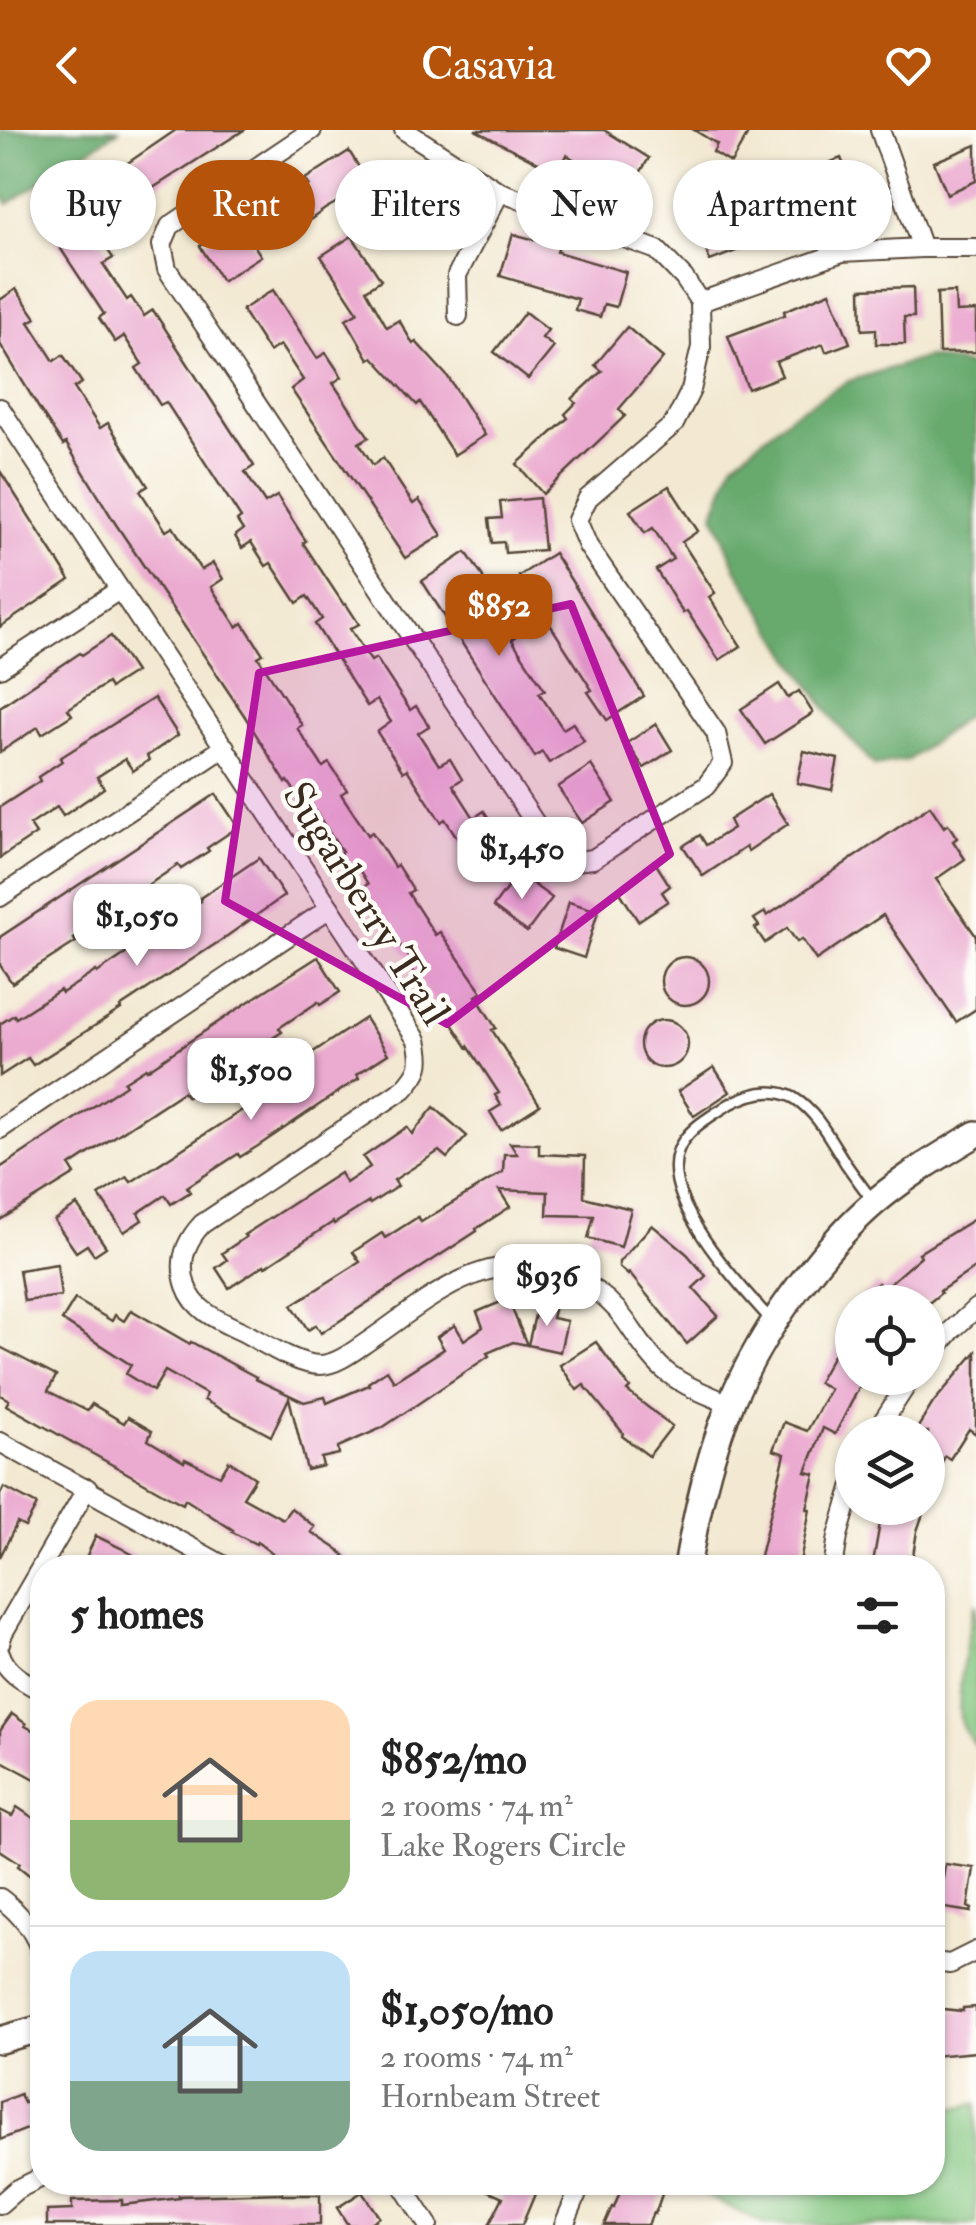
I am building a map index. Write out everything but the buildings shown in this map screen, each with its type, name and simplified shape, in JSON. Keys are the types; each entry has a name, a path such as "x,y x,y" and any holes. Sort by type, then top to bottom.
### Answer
{"street":[{"path":"312,130 170,226 162,245 167,269 546,841 567,862 594,859 706,786 722,763 716,733 588,546 577,520 588,498 674,424 692,390 700,347 700,302 657,250 500,192 404,130"},
{"path":"880,130 922,248"},
{"path":"458,316 456,275 500,192"},
{"path":"700,302 842,252 976,248"},
{"name":"Sugarberry Trail","path":"0,408 417,1040 421,1057 418,1073 404,1089 202,1224 188,1238 182,1260 185,1284 193,1302 209,1316 299,1360 322,1365 348,1355 454,1284 512,1264 538,1268 576,1278 601,1293 665,1372 729,1404"},
{"path":"0,668 119,590"},
{"path":"0,897 225,747"},
{"path":"0,1129 330,908"},
{"path":"690,1555 709,1462 729,1404 772,1322 830,1247 874,1203 928,1162 976,1134"},
{"path":"945,1338 976,1308"},
{"path":"0,1442 205,1555"},
{"path":"48,1555 87,1488"},
{"path":"835,1555 841,1525"},
{"path":"0,1643 30,1586"},
{"path":"0,1653 3,1664 30,1685"},
{"path":"0,1898 15,1909 30,1929"},
{"path":"945,1963 976,1951"},
{"path":"0,2040 30,2031"},
{"path":"0,2204 30,2182"},
{"path":"408,2195 428,2225"},
{"path":"564,2225 577,2195"}],"lane":[{"path":"772,1322 736,1281 681,1198 675,1170 677,1152 684,1139 694,1128 750,1094 784,1094 818,1121 874,1203"}],"highlighted area":[{"path":"571,604 670,854 447,1024 225,901 259,673"}],"green space":[{"path":"0,130 119,130 74,160 30,160 30,189 8,204 0,189"},
{"path":"927,357 976,367 976,709 908,760 875,766 835,722 790,656 737,570 714,514 733,463 791,415 849,381"},
{"path":"976,1603 976,1747 962,1726 960,1701"},
{"path":"976,2104 976,2225 765,2225 705,2195 945,2195 945,2110"}]}
